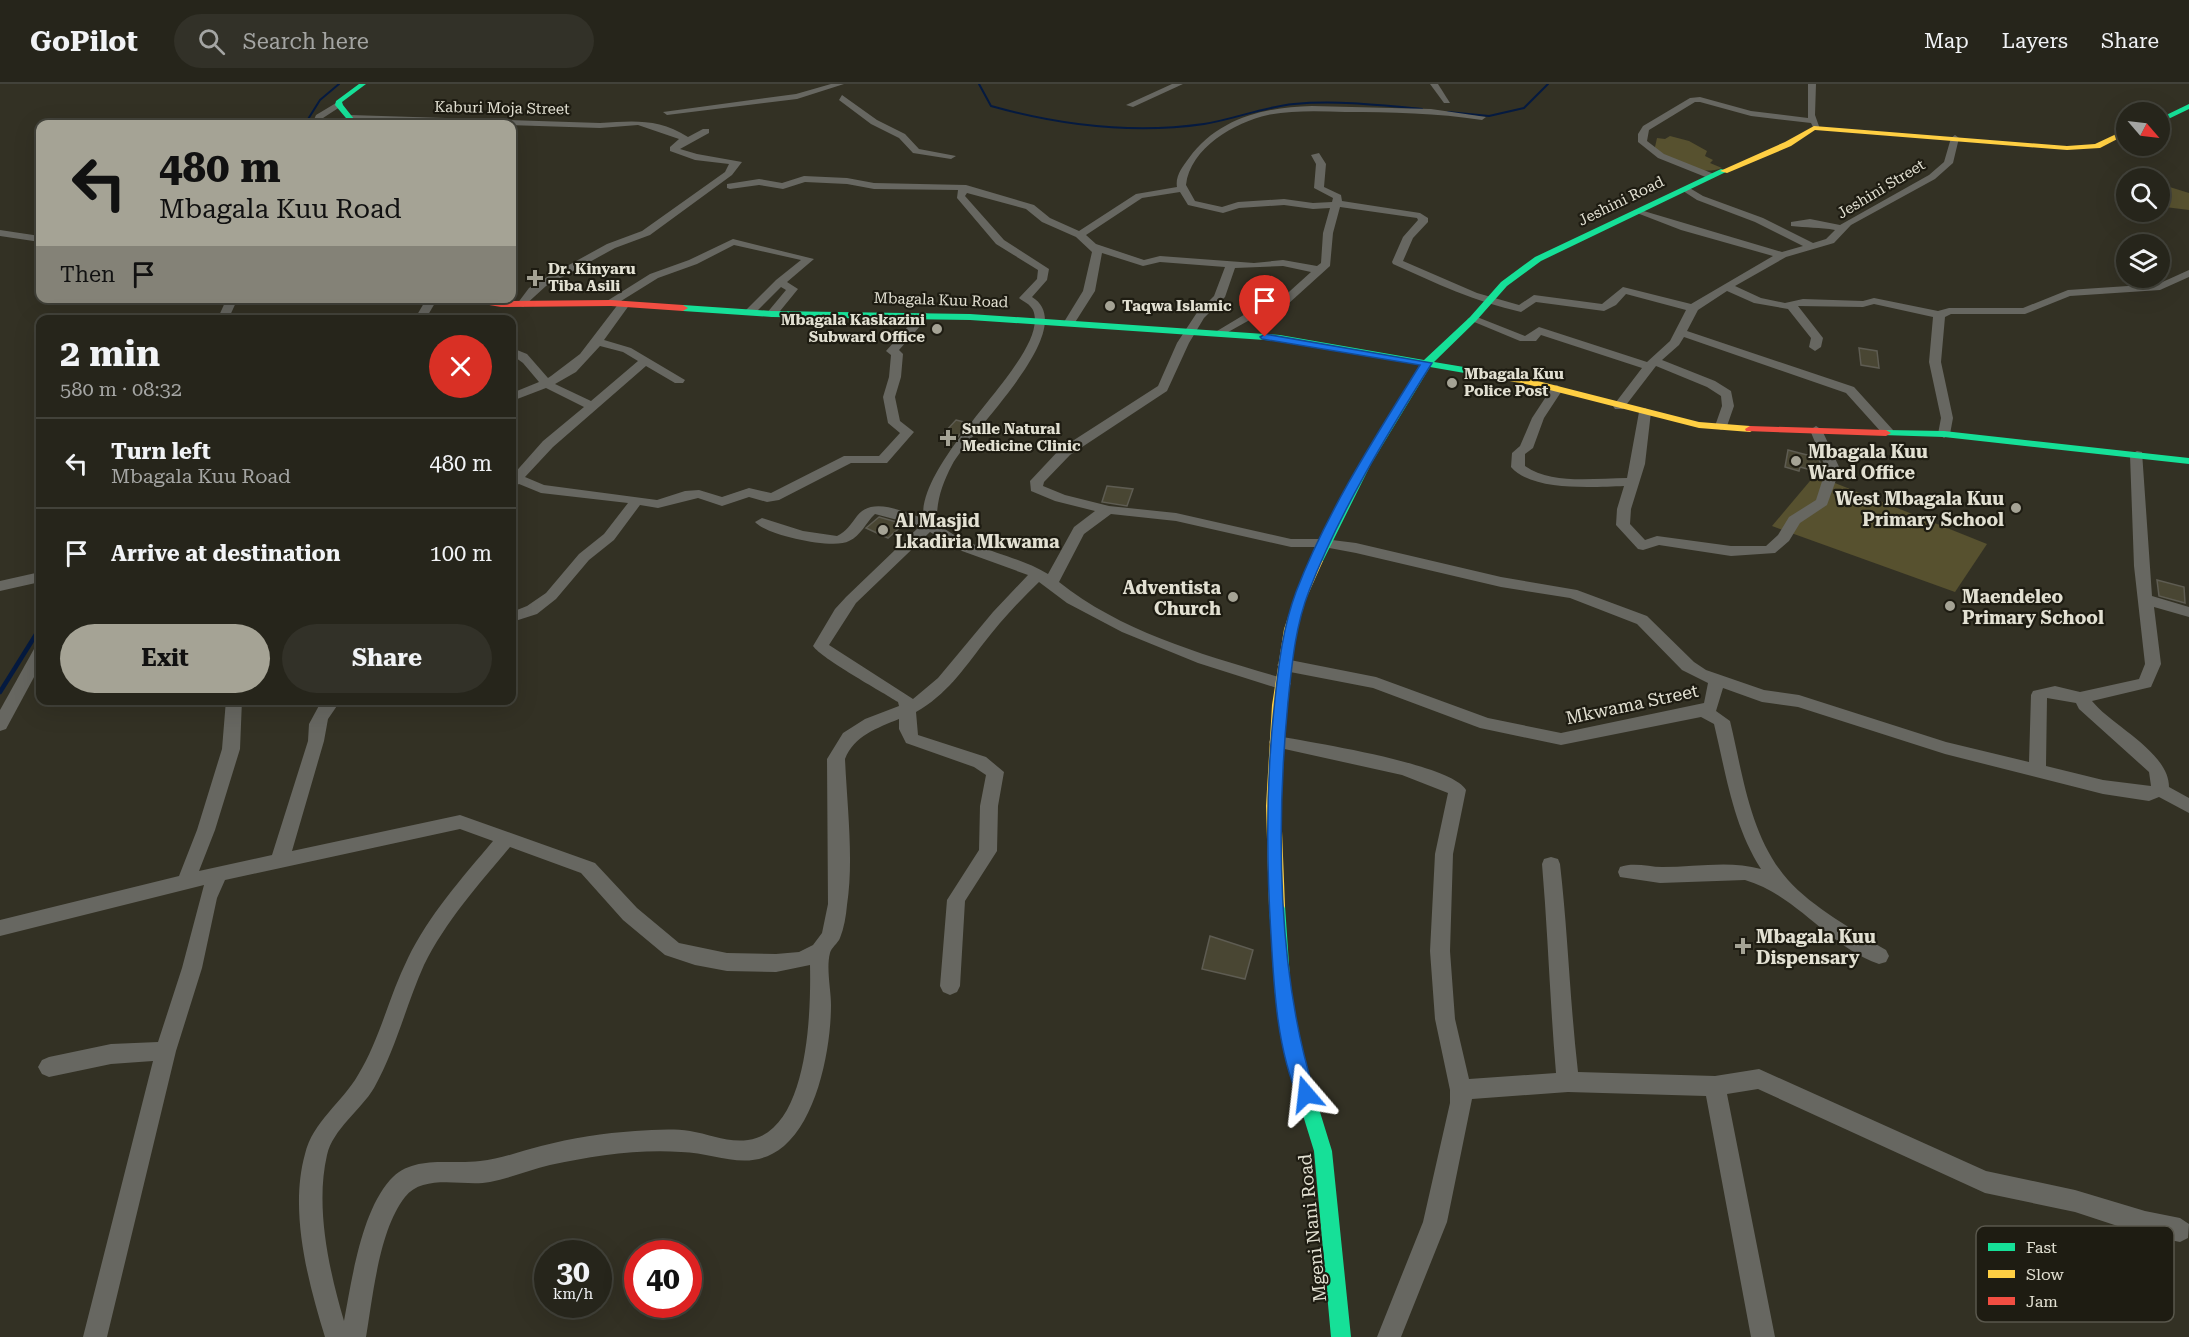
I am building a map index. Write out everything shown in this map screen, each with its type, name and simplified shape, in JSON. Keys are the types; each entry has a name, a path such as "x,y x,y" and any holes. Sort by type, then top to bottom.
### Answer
{"street":[{"path":"318,120 339,105 346,95 363,84"},
{"path":"667,112 796,96 837,84"},
{"path":"1130,105 1179,84"},
{"path":"1434,84 1447,101"},
{"path":"1812,84 1814,124"},
{"path":"842,98 874,122 902,136 916,151 951,156"},
{"path":"1711,176 1661,156 1643,142 1642,133 1693,100 1700,99 1722,103 1743,112 1814,124 1955,138 2082,148 2106,143 2116,137"},
{"path":"339,105 351,120"},
{"path":"2170,116 2189,106"},
{"path":"1482,117 1398,109 1312,109 1261,114 1218,132 1204,142 1184,174 1181,181 1182,189 1191,203 1223,210 1239,205 1284,202 1313,206 1336,204 1422,218 1422,223 1408,237 1397,262 1488,302 1521,309 1533,298 1602,309 1612,303 1623,290 1693,308"},
{"name":"Kaburi Moja Street","path":"516,122 549,120 600,125 634,122 674,133 684,138 684,141"},
{"name":"Jeshini Road","path":"1427,363 1473,319 1504,284 1538,259 1711,176 1788,144 1814,124"},
{"path":"523,304 529,295 542,284 611,246 651,229 729,173 730,168 737,162 695,157 674,151 684,141 706,131"},
{"name":"Jeshini Street","path":"1619,406 1651,364 1675,343 1693,308 1726,286 1782,255 1830,241 1842,228 1946,166 1955,138"},
{"path":"1221,333 1251,315 1284,302 1327,262 1328,233 1337,196 1319,188 1321,164 1316,155"},
{"path":"729,186 759,182 783,186 810,179 847,181 874,186 935,185 966,188 1030,207 1046,220 1080,235 1095,247 1143,263 1160,259 1254,267 1283,262 1319,270"},
{"path":"950,986 956,900 986,855 989,806 996,775 991,767 912,739 906,728 909,708 905,699 850,663 828,653 822,645 851,600 930,524 929,505 946,463 1008,384 1036,340 1041,321 1037,306 1025,298 1042,280 1044,269 1000,242 960,196 966,188"},
{"path":"1080,235 1139,196 1182,189"},
{"path":"1685,189 1700,198 1759,220 1812,246"},
{"path":"1641,211 1685,228 1782,255"},
{"path":"1795,224 1810,222 1842,228"},
{"path":"0,233 36,238"},
{"path":"516,395 546,383 578,363 598,342 618,304 654,276 693,262 733,242 809,259 780,282 750,312"},
{"path":"1070,322 1089,291 1097,251 1095,247"},
{"path":"1231,264 1217,300 1200,316 1190,331 1176,354 1163,388 1065,452 1035,484 1036,488 1048,494 1109,510 1176,517 1291,543 1324,543 1356,548 1500,582 1557,590 1622,609 1642,620 1688,666 1717,680 1762,696 1799,701 1945,748 2121,790 2149,794 2160,790 2189,806"},
{"path":"1726,286 1758,301 1792,306 1803,302 1858,304 1874,301 1939,315 1949,311 2025,311 2062,294 2160,287 2189,273"},
{"path":"772,315 794,290 780,282"},
{"name":"Mbagala Kuu Road","path":"511,303 618,304 772,315 924,315 1070,322 1280,338 1530,381 1699,425 1816,430 1887,430 2137,455"},
{"path":"1792,306 1817,338 1815,347"},
{"path":"516,482 541,489 658,504 685,495 699,494 722,502 749,492 770,498 849,459 873,461 884,459 908,432 894,423 889,397 896,377 894,365 897,354 892,351 924,315"},
{"path":"1939,315 1935,362 1947,418 1944,434"},
{"path":"1473,319 1524,339 1532,339 1539,330 1546,331 1582,346 1651,364 1711,384 1727,394 1728,406 1721,426"},
{"path":"1679,332 1850,390 1887,430"},
{"path":"598,342 621,348 679,380"},
{"path":"516,353 528,359 546,383 568,396 591,405"},
{"path":"516,479 548,444 646,360"},
{"name":"Mgeni Nani Road","path":"1341,1337 1323,1150 1294,1057 1283,993 1274,868 1277,742 1288,637 1302,592 1324,543 1366,464 1427,363"},
{"path":"1557,389 1538,418 1526,448 1519,453 1518,467 1526,473 1545,479 1632,482"},
{"path":"1646,412 1632,482 1624,509 1623,525 1642,545 1657,540 1731,551 1770,550 1784,538 1794,520 1822,502 1833,469 1816,430"},
{"path":"2037,770 2039,695 2045,691 2083,699 2086,696 2145,683 2153,664 2150,627 2144,599 2137,455 2189,461"},
{"path":"516,616 532,610 551,596 584,557 609,537 637,500"},
{"path":"762,522 775,529 835,541 847,537 873,509 930,524 942,536 1044,579 1078,604 1164,646 1283,684"},
{"path":"0,928 218,874 449,823 468,824 588,868 630,914 672,949 695,957 737,962 777,963 801,960 820,951 831,936 838,904 839,842 836,759 838,747 862,728 909,708 936,691 996,617 1044,579 1088,519 1109,510"},
{"path":"0,586 36,578"},
{"path":"2144,599 2189,612"},
{"path":"0,725 36,660"},
{"name":"Mkwama Street","path":"1285,665 1363,680 1486,724 1561,739 1703,711 1711,706 1717,680"},
{"path":"2083,699 2085,705 2156,768 2160,778 2160,790"},
{"path":"185,884 206,830 231,749 234,705"},
{"path":"280,862 286,831 316,741 315,729 329,705"},
{"path":"1703,711 1722,721 1743,813 1757,848 1782,886 1832,927 1879,956"},
{"path":"1277,742 1368,760 1442,781 1457,790 1444,854 1440,951 1445,1019 1461,1090 1457,1125 1435,1222 1389,1337"},
{"path":"337,1337 318,1255 314,1224 312,1178 316,1150 367,1080 423,948 451,908 506,839"},
{"path":"1551,864 1560,951 1562,1024 1568,1082"},
{"path":"1627,872 1660,875 1744,872 1782,886"},
{"path":"95,1337 166,1051 192,968 208,898 218,874"},
{"path":"354,1337 377,1237 388,1205 406,1180 432,1171 465,1174 483,1172 550,1154 613,1144 690,1141 750,1151 766,1145 780,1134 791,1121 803,1099 818,1041 820,951"},
{"path":"49,1067 111,1054 166,1051"},
{"path":"1461,1090 1568,1082 1715,1086 1759,1079 1985,1182 2075,1201 2160,1226"},
{"path":"1715,1086 1763,1337"},
{"path":"2174,1229 2180,1230"}],"shaded area":[{"path":"1670,136 1689,141 1707,151 1705,156 1713,160 1710,163 1722,168 1694,169 1667,158 1651,148 1655,147 1657,138 1665,139"},
{"path":"2170,187 2189,193 2189,210 2170,208"},
{"path":"1815,475 1987,544 1955,592 1772,526"}],"building":[{"path":"1859,348 1877,351 1879,368 1861,365"},
{"name":"Sulle Natural Medicine Clinic","path":"956,420 968,423 958,437 944,433"},
{"name":"Mbagala Kuu Ward Office","path":"1788,450 1819,458 1822,473 1800,467 1799,471 1785,467"},
{"path":"1107,486 1133,489 1127,506 1102,502"},
{"name":"Al Masjid Lkadiria Mkwama","path":"879,517 904,524 888,538 866,528"},
{"path":"2157,580 2184,587 2185,603 2159,596"},
{"path":"1210,936 1253,950 1245,979 1202,969"}],"waterway":[{"path":"308,120 320,100 339,84"},
{"path":"979,84 991,106 1070,123 1124,128 1204,124 1294,104 1358,104 1422,109"},
{"path":"1448,112 1489,116 1524,108 1548,84"},
{"path":"0,692 36,634"}],"traffic: fast":[{"path":"351,120 339,105 339,101 363,84"},
{"path":"2170,116 2189,106"},
{"path":"1317,561 1366,464 1427,363 1473,319 1504,284 1538,259 1724,171"},
{"path":"683,308 772,314 970,317 1280,338 1476,372"},
{"path":"1886,433 1944,434 2189,461"},
{"path":"1277,906 1283,993 1294,1057 1323,1151 1341,1337"}],"traffic: slow":[{"path":"1724,171 1788,144 1814,128 2067,148 2097,146 2116,136"},
{"path":"1476,372 1530,382 1699,425 1750,429"},
{"path":"1277,906 1273,806 1279,705 1290,629 1317,561"}],"traffic: jam":[{"path":"493,303 611,303 683,308"},
{"path":"1750,429 1886,433"}],"place":[{"name":"Dr. Kinyaru Tiba Asili","path":"535,278"},
{"name":"Taqwa Islamic","path":"1110,306"},
{"name":"Mbagala Kaskazini Subward Office","path":"937,329"},
{"name":"Mbagala Kuu Police Post","path":"1452,383"},
{"name":"Sulle Natural Medicine Clinic","path":"948,438"},
{"name":"Mbagala Kuu Ward Office","path":"1796,461"},
{"name":"West Mbagala Kuu Primary School","path":"2016,508"},
{"name":"Al Masjid Lkadiria Mkwama","path":"883,530"},
{"name":"Adventista Church","path":"1233,597"},
{"name":"Maendeleo Primary School","path":"1950,606"},
{"name":"Mbagala Kuu Dispensary","path":"1743,946"}],"route":[{"path":"1265,337 1427,363 1390,422 1324,543 1302,592 1288,637 1277,742 1274,868 1283,993 1294,1057 1306,1094"}]}
